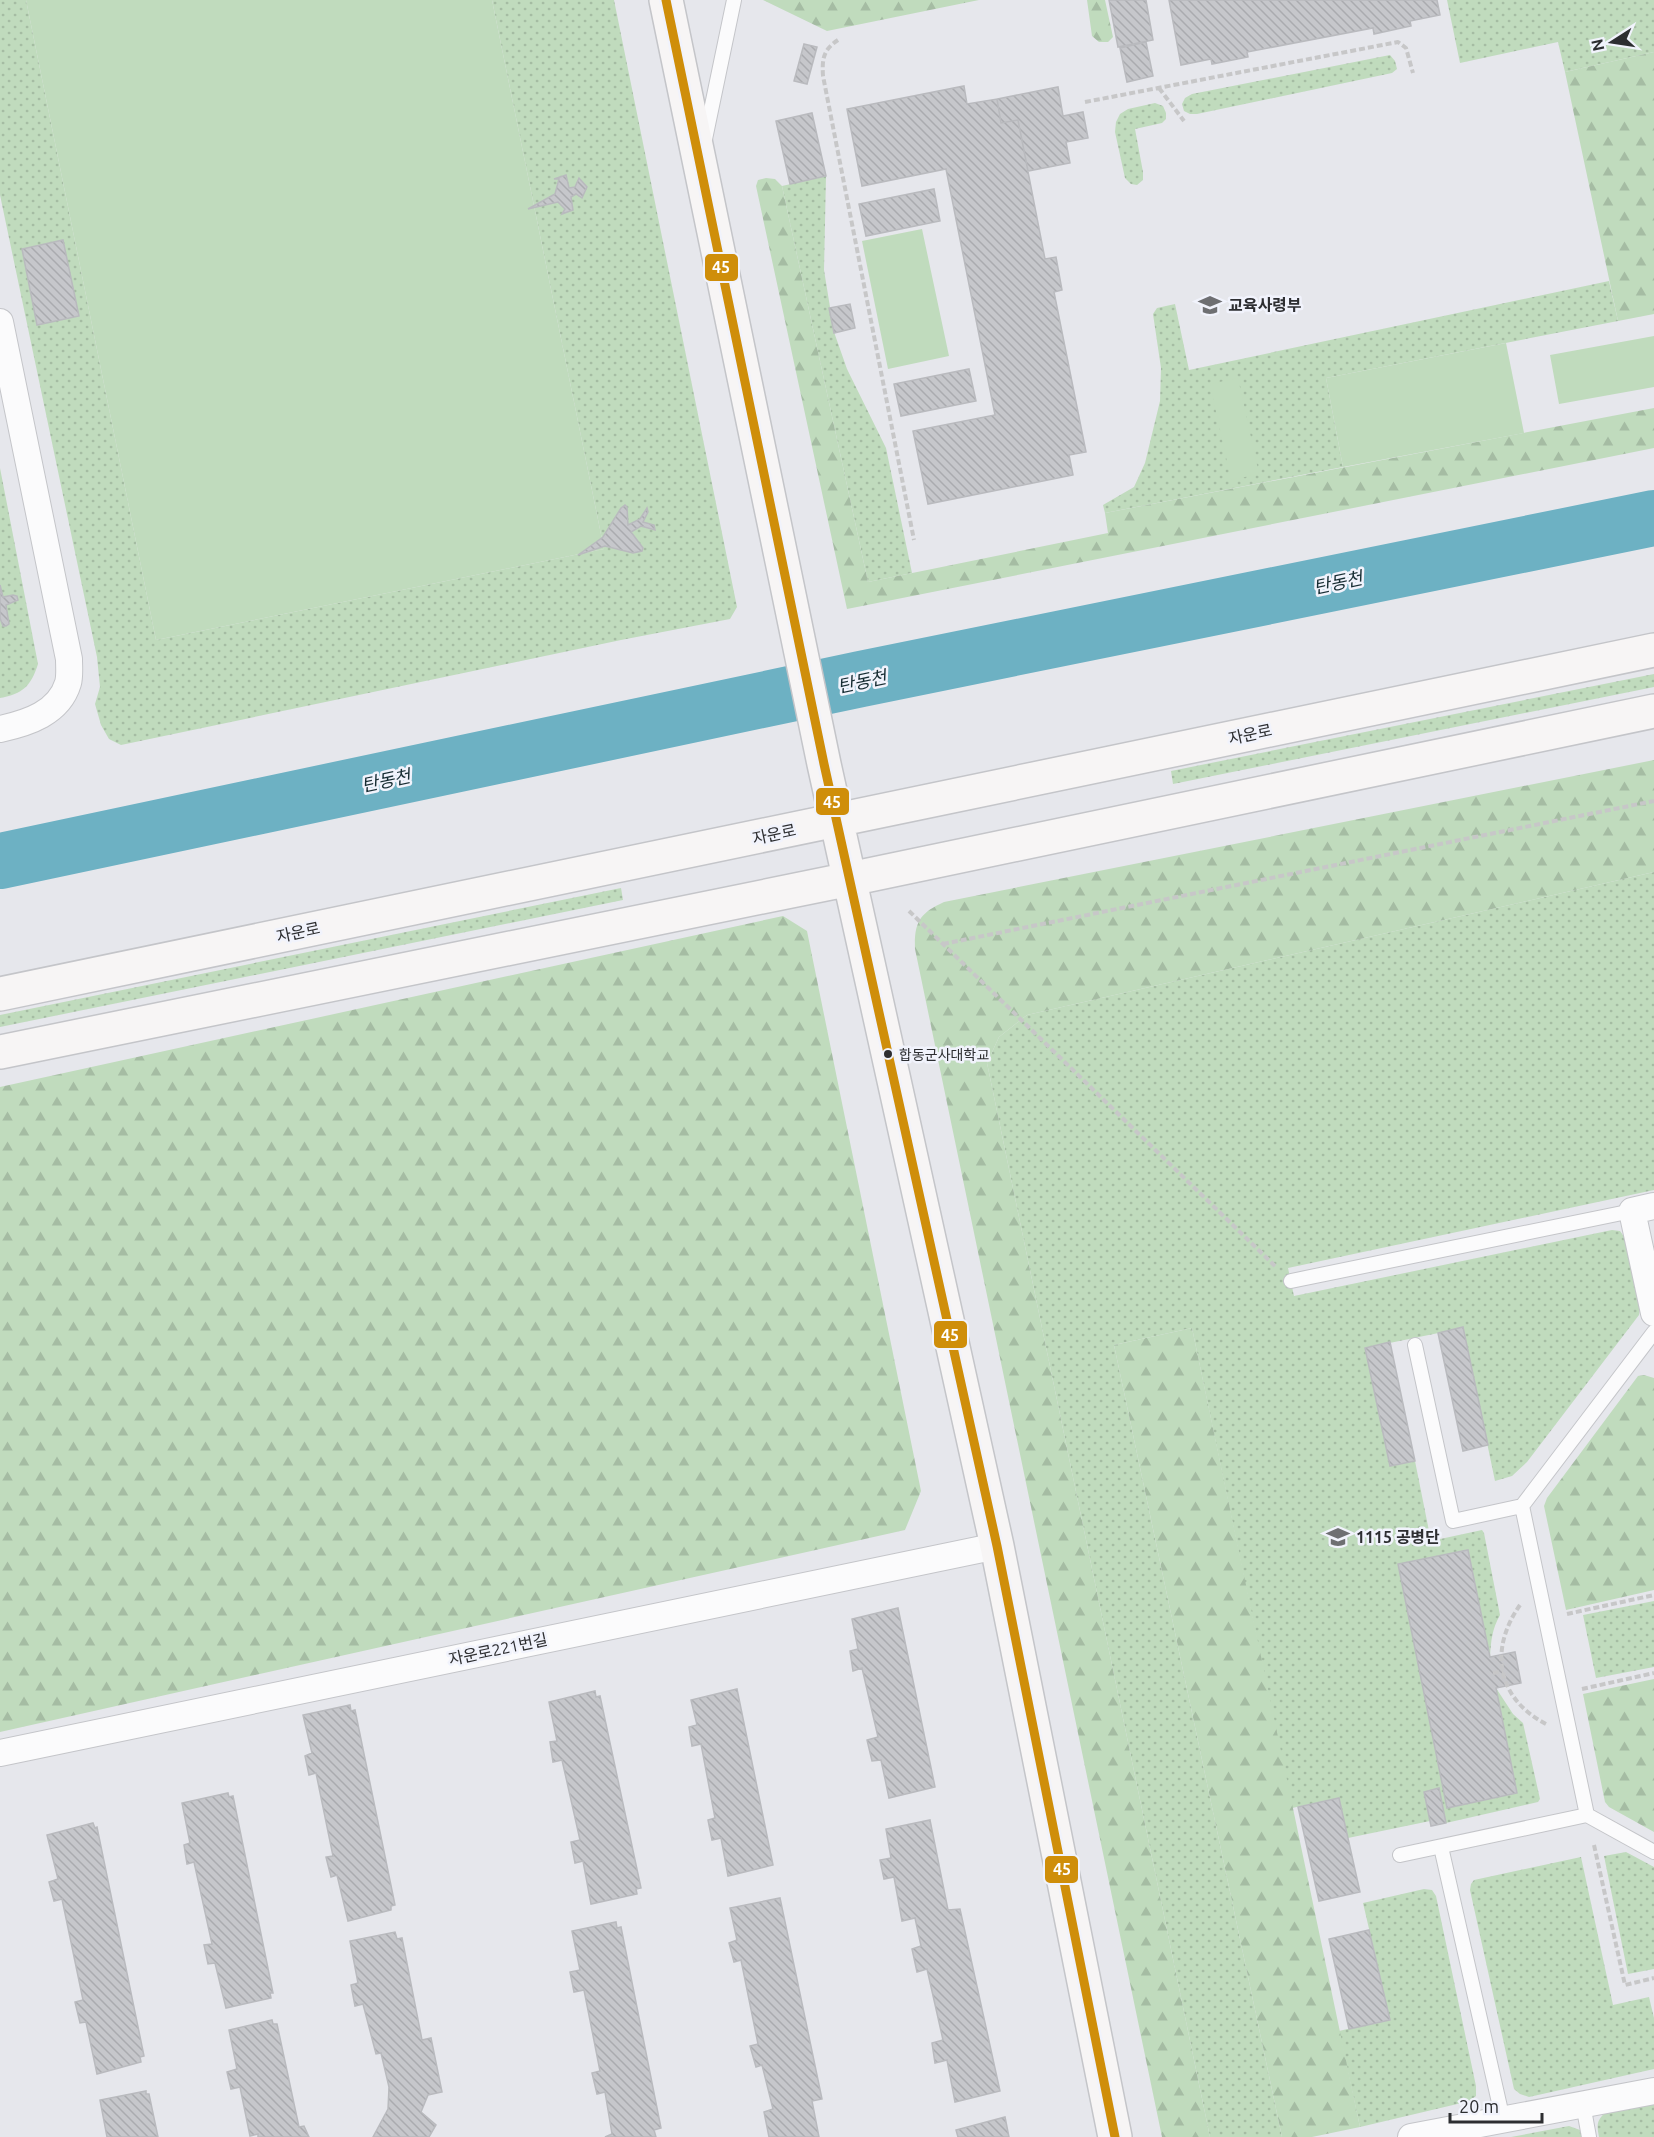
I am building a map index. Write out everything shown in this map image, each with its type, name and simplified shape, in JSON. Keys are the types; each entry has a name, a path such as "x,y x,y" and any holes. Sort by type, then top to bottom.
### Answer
{"street":[{"path":"666,0 824,764 997,1546 1115,2137"},
{"path":"0,322 69,659 68,682 61,698 50,710 35,719 0,729"},
{"name":"자운로","path":"0,994 1654,650"},
{"path":"0,1052 850,879 1654,711"},
{"path":"1643,1209 1654,1313"},
{"name":"자운로221번길","path":"0,1753 997,1546"},
{"path":"1411,2137 1654,2091"}],"lane":[{"path":"700,164 734,0"},
{"path":"1291,1281 1643,1209"},
{"path":"1415,1345 1453,1521 1522,1506 1654,1332"},
{"path":"1522,1506 1587,1815"},
{"path":"1400,1855 1587,1815 1654,1852"},
{"path":"1441,1847 1503,2120"},
{"path":"1583,2104 1589,2137"}],"path":[{"path":"838,40 825,52 823,76 915,540"},
{"path":"1085,102 1398,42 1407,48 1413,73"},
{"path":"1159,88 1184,122"},
{"path":"943,944 1654,801"},
{"path":"909,911 1291,1281"},
{"path":"1545,1619 1654,1595"},
{"path":"1517,1609 1510,1618 1503,1638 1501,1659 1503,1671 1506,1683 1516,1702 1540,1721"},
{"path":"1493,1673 1503,1671"},
{"path":"1561,1693 1654,1673"},
{"path":"1587,1815 1625,1985 1654,1978"}],"green space":[{"path":"0,0 26,0 156,640 604,549 492,0 614,0 737,607 730,619 121,745 109,739 101,725 95,704 100,687 97,657 0,195"},
{"path":"26,0 492,0 604,549 156,640"},
{"path":"763,0 979,0 827,31"},
{"path":"1087,0 1105,0 1113,37 1108,42 1099,42 1092,36"},
{"path":"1447,0 1654,0 1654,52 1565,72 1558,42 1460,63"},
{"path":"1654,52 1654,314 1618,321 1565,72"},
{"path":"1390,55 1397,69 1392,73 1197,114 1184,111 1182,104 1185,98 1192,94"},
{"path":"1155,103 1163,106 1166,119 1162,123 1135,129 1143,180 1137,185 1131,184 1125,178 1115,132 1116,122 1120,114 1128,109"},
{"path":"826,176 824,270 834,332 847,369 886,448 912,573 868,582 782,186"},
{"path":"775,179 782,186 868,582 1108,533 1105,513 1654,408 1654,448 847,609 756,186 758,180"},
{"path":"922,229 949,356 888,369 862,241"},
{"path":"1609,281 1618,321 1326,378 1343,467 1105,513 1103,505 1134,487 1145,463 1160,401 1161,368 1153,314 1157,308 1175,304 1189,370"},
{"path":"1654,336 1654,387 1559,404 1550,355"},
{"path":"1506,343 1524,433 1343,467 1326,378"},
{"path":"1238,378 1259,474 1231,480 1210,384"},
{"path":"0,468 38,664 25,688 15,694 0,698"},
{"path":"1654,674 1654,687 1173,784 1171,771"},
{"path":"1654,760 1654,872 1027,1015 999,1037 987,1063 1210,2137 1162,2137 915,949 917,925 929,910 944,902"},
{"path":"1654,872 1654,1190 1288,1268 1294,1296 1612,1230 1620,1231 1625,1238 1640,1309 1639,1315 1527,1462 1512,1476 1495,1481 1463,1328 1365,1348 1390,1466 1415,1461 1431,1541 1482,1530 1500,1615 1492,1635 1490,1657 1468,1550 1398,1564 1447,1807 1517,1793 1496,1688 1513,1714 1523,1723 1540,1799 1538,1802 1446,1823 1439,1788 1424,1792 1430,1821 1348,1838 1339,1798 1292,1808 1192,1328 1114,1345 1282,2137 1210,2137 987,1063 999,1037 1027,1015"},
{"path":"621,888 623,900 0,1027 0,1015"},
{"path":"783,916 807,931 921,1491 905,1530 0,1732 0,1087"},
{"path":"1192,1328 1360,2127 1312,2137 1282,2137 1114,1345"},
{"path":"1638,1376 1654,1378 1654,1590 1566,1610 1544,1506 1547,1498"},
{"path":"1654,1601 1654,1667 1596,1678 1583,1615"},
{"path":"1654,1679 1654,1832 1609,1807 1605,1802 1583,1694"},
{"path":"1626,1852 1654,1867 1654,1969 1628,1974 1604,1856"},
{"path":"1581,1857 1613,2005 1649,1997 1654,2018 1654,2069 1529,2097 1514,2089 1470,1890 1471,1884 1474,1880"},
{"path":"1424,1889 1432,1890 1436,1896 1476,2086 1476,2096 1470,2101 1360,2127 1339,2031 1390,2019 1363,1903"},
{"path":"1654,2104 1654,2137 1599,2137 1598,2124 1605,2113"},
{"path":"1569,2126 1580,2130 1583,2137 1511,2137"}],"building":[{"path":"1109,0 1146,0 1153,40 1118,47"},
{"path":"1169,0 1437,0 1440,15 1410,21 1411,26 1374,34 1373,28 1247,52 1248,57 1212,64 1211,59 1181,65"},
{"path":"1146,42 1153,76 1127,82 1120,48"},
{"path":"804,44 817,47 807,84 794,81"},
{"path":"964,86 967,104 997,99 1001,123 1018,120 1045,259 1056,257 1062,290 1054,292 1086,452 1069,455 1073,475 928,504 913,431 995,415 946,169 862,186 847,109"},
{"path":"1058,87 1063,116 1083,112 1088,138 1066,142 1070,163 1028,171 1018,120 1001,123 997,99"},
{"path":"812,113 826,176 790,184 776,121"},
{"path":"566,175 569,188 575,187 579,178 587,187 582,198 576,194 571,197 573,210 562,214 565,209 558,202 528,209 555,194 559,179 554,179"},
{"path":"934,189 940,221 866,236 859,204"},
{"path":"63,240 79,316 37,325 22,249"},
{"path":"850,304 855,328 834,333 829,308"},
{"path":"969,369 976,401 901,416 894,384"},
{"path":"625,505 628,525 640,519 647,508 648,512 643,522 654,525 655,530 641,526 631,532 643,548 642,551 633,553 605,546 578,555 603,537"},
{"path":"0,585 3,597 13,595 17,596 18,600 6,605 9,624 6,626 3,626 0,618"},
{"path":"1463,1327 1488,1445 1463,1451 1438,1333"},
{"path":"1390,1342 1415,1461 1390,1466 1365,1348"},
{"path":"1468,1550 1490,1657 1515,1652 1521,1683 1496,1688 1517,1793 1447,1808 1398,1564"},
{"path":"898,1608 935,1787 889,1798 881,1760 872,1761 867,1740 878,1737 862,1668 853,1671 850,1651 858,1649 852,1619"},
{"path":"737,1689 773,1865 728,1876 721,1838 712,1840 708,1820 715,1818 701,1744 692,1746 689,1727 697,1725 691,1700"},
{"path":"595,1691 596,1697 600,1696 641,1888 636,1889 637,1894 591,1904 583,1861 575,1863 571,1842 580,1840 562,1760 553,1762 550,1742 557,1741 549,1702"},
{"path":"350,1705 351,1711 355,1710 395,1905 391,1906 391,1910 348,1921 337,1875 331,1877 326,1857 333,1856 316,1773 309,1775 305,1756 312,1753 303,1715"},
{"path":"1439,1788 1446,1823 1431,1826 1424,1792"},
{"path":"228,1793 229,1797 233,1796 273,1993 270,1993 271,1998 226,2008 215,1963 208,1964 204,1945 212,1944 194,1862 187,1864 184,1845 190,1843 182,1803"},
{"path":"1339,1798 1360,1892 1319,1901 1298,1807"},
{"path":"930,1820 948,1910 960,1909 1000,2091 955,2102 947,2060 935,2063 932,2043 943,2040 927,1969 917,1972 912,1949 921,1946 915,1918 902,1921 894,1877 884,1879 880,1860 891,1858 886,1829"},
{"path":"93,1823 95,1828 97,1827 144,2056 140,2057 141,2062 97,2074 86,2022 80,2023 75,2002 83,2000 62,1899 54,1901 49,1882 58,1879 47,1835"},
{"path":"780,1898 822,2099 812,2101 819,2137 769,2137 764,2112 773,2109 762,2065 756,2067 750,2046 758,2044 741,1960 734,1962 729,1943 737,1940 730,1908"},
{"path":"616,1922 617,1928 621,1927 661,2128 654,2130 656,2137 605,2137 612,2134 605,2092 597,2094 592,2073 600,2071 584,1990 574,1992 570,1972 580,1970 572,1931"},
{"path":"1369,1930 1390,2020 1349,2029 1329,1939"},
{"path":"395,1932 397,1939 402,1938 422,2040 431,2038 442,2092 428,2095 421,2112 436,2125 429,2137 373,2137 388,2109 389,2087 381,2053 376,2054 363,2004 355,2006 351,1985 358,1983 350,1941"},
{"path":"272,2020 273,2024 277,2024 299,2127 304,2126 309,2137 258,2137 258,2134 250,2136 240,2087 231,2089 227,2072 237,2069 229,2030"},
{"path":"146,2091 146,2094 149,2094 158,2137 107,2137 100,2100"},
{"path":"1005,2117 1009,2137 958,2137 956,2130"}],"waterway":[{"name":"탄동천","path":"0,861 861,679 1654,518"}],"transit line":[{"name":"45","path":"666,0 824,764 997,1546 1115,2137"}],"place":[{"name":"교육사령부","path":"1210,305"},
{"name":"합동군사대학교","path":"888,1054"},
{"name":"1115 공병단","path":"1338,1537"}]}
